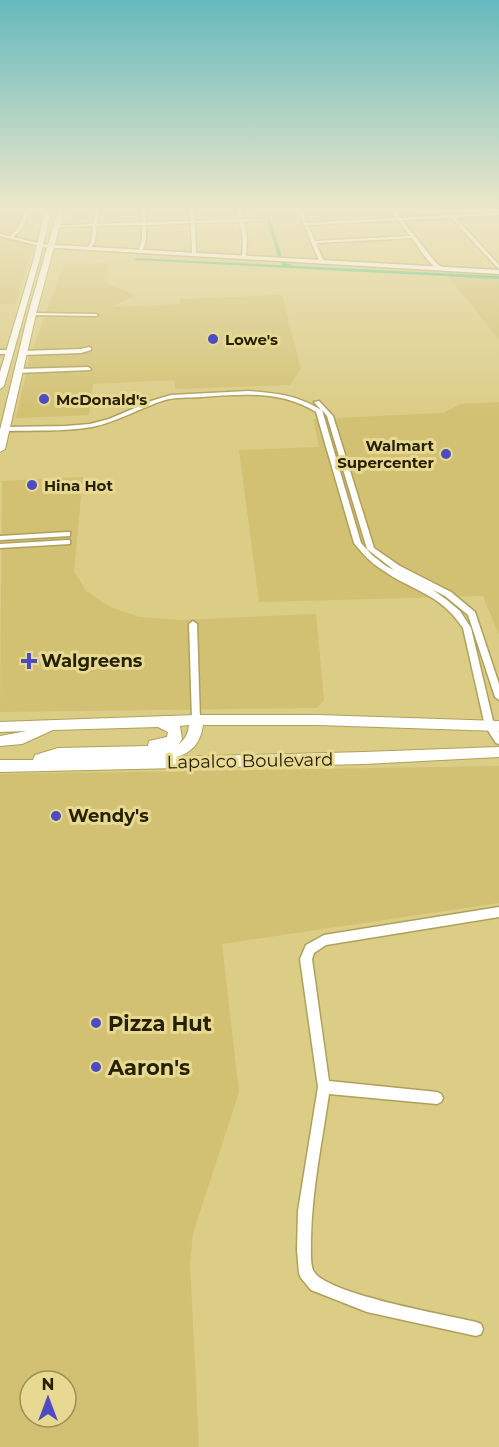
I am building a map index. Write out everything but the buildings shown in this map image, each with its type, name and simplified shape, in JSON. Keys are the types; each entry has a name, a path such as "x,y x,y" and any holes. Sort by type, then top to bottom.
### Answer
{"main road":[{"path":"0,386 6,350 29,278"},
{"path":"0,449 3,426 43,278"},
{"path":"6,350 22,354"},
{"path":"0,718 41,718 53,725"},
{"path":"0,727 196,720 318,720 495,726"},
{"path":"0,764 17,765 58,754 177,751 188,747 192,741 196,730 196,720"},
{"path":"96,753 124,746 171,742 176,735 175,729 159,723"},
{"path":"0,741 13,741 33,735 53,725"},
{"path":"0,735 33,735"},
{"name":"Lapalco Boulevard","path":"17,765 310,760 499,752"}],"street":[{"path":"32,314 96,315"},
{"path":"89,349 81,351 22,354 89,349"},
{"path":"31,370 33,359 71,358 69,369"},
{"path":"18,371 87,369"},
{"path":"3,426 107,417 119,414 144,400 176,393 273,389 314,400 330,416 371,549 397,568 448,594 472,614 499,697"},
{"path":"3,426 81,427 100,424 122,418 145,404 171,397 276,394 302,399 311,404 319,411 358,543 365,553 376,565 449,604 462,618 467,628 499,740"},
{"path":"0,538 67,538 0,546"},
{"path":"193,624 196,720"},
{"path":"476,1329 367,1305 316,1285 306,1273 305,1211 324,1087 306,972 306,959 310,950 324,940 499,912"},
{"path":"324,1087 437,1098"}],"shaded area":[{"path":"0,278 23,278 15,304 0,304"},
{"path":"59,278 106,278 105,282 135,295 112,307 179,304 180,299 282,295 301,369 290,385 175,389 174,380 93,384 89,415 16,418 30,356"},
{"path":"449,278 499,279 499,340"},
{"path":"499,402 499,635 483,596 259,602 239,450 319,447 313,419 443,413 461,404"},
{"path":"83,477 74,571 86,591 110,607 139,617 179,620 316,614 324,700 317,708 0,712 2,481"},
{"path":"499,766 499,903 222,944 239,1092 193,1233 190,1263 199,1447 0,1447 0,774"}],"place":[{"name":"Lowe's","path":"213,339"},
{"name":"McDonald's","path":"44,399"},
{"name":"Walmart Supercenter","path":"446,454"},
{"name":"Hina Hot","path":"32,485"},
{"name":"Walgreens","path":"29,661"},
{"name":"Wendy's","path":"56,816"},
{"name":"Pizza Hut","path":"96,1023"},
{"name":"Aaron's","path":"96,1067"}]}
